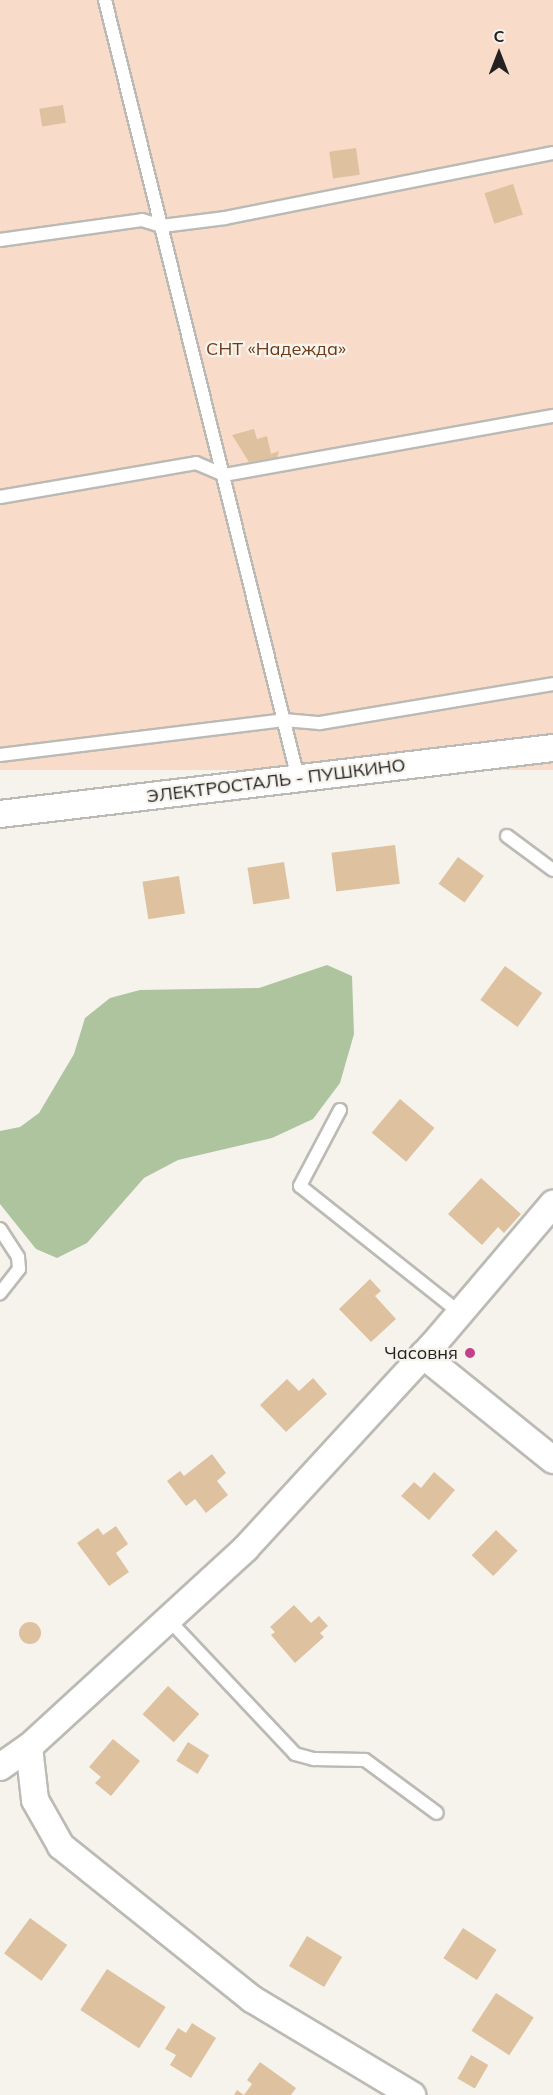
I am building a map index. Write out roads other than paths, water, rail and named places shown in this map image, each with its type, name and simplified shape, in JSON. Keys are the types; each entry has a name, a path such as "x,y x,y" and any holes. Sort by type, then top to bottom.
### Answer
{"street":[{"name":"ЭЛЕКТРОСТАЛЬ - ПУШКИНО","path":"0,814 553,748"},
{"path":"0,1767 29,1747 294,1499 460,1313 553,1204"},
{"path":"423,1355 553,1460"},
{"path":"29,1747 35,1800 61,1846 252,2000 412,2095"}],"lane":[{"path":"105,0 298,778"},
{"path":"0,240 142,220 162,226 553,153"},
{"path":"0,496 196,463 224,475 553,416"},
{"path":"0,755 284,720 320,723 553,684"},
{"path":"507,836 553,870"},
{"path":"340,1110 300,1186 460,1313"},
{"path":"0,1229 18,1257 19,1269 0,1293"},
{"path":"168,1619 295,1754 365,1760 437,1813"}],"place":[{"name":"Часовня","path":"470,1353"}],"park label":[{"name":"СНТ «Надежда»","path":"276,349"}]}
